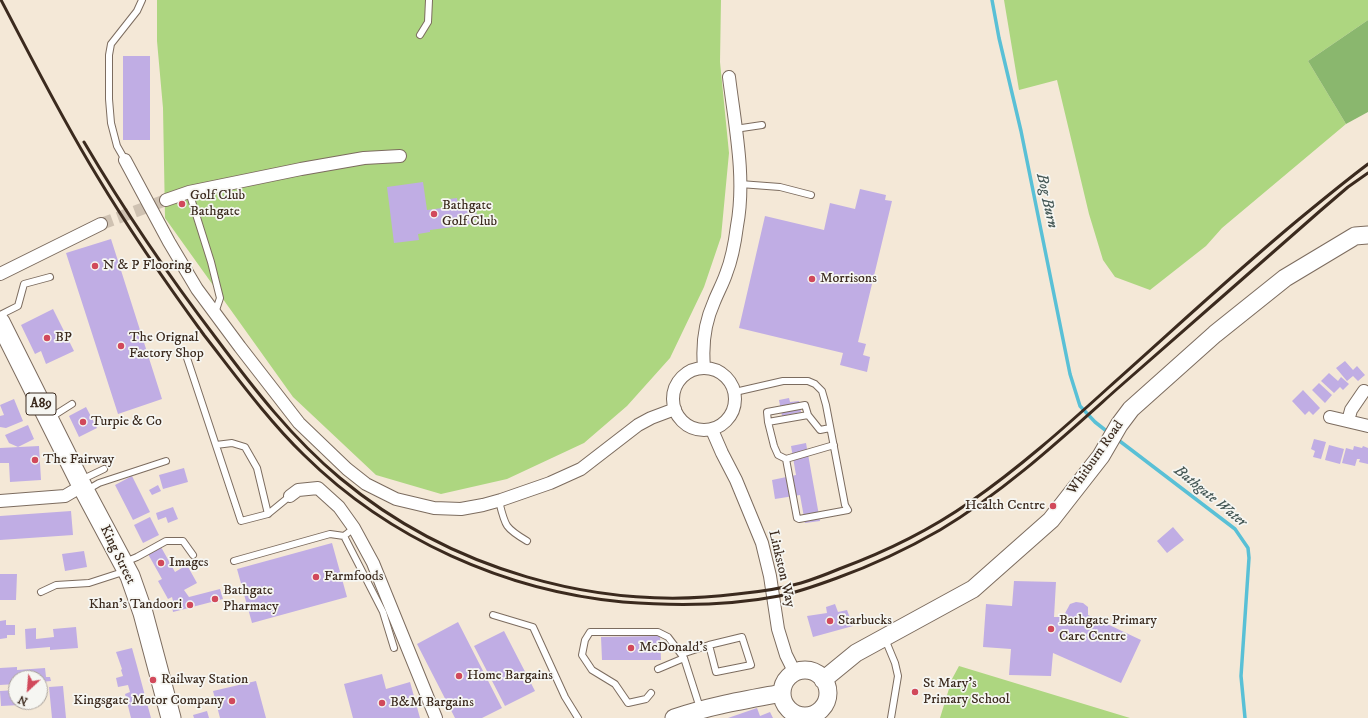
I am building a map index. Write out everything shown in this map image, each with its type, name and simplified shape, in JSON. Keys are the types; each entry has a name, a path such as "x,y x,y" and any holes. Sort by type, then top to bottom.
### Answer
{"main road":[{"name":"Whitburn Road","path":"823,680 856,653 973,589 1051,520 1103,452 1119,425 1131,409 1215,334 1285,278 1355,236 1368,235"},
{"name":"A89","path":"0,322 82,486"},
{"name":"King Street","path":"82,486 125,566 143,613 171,718"},
{"path":"807,670 814,672 823,680 827,687 828,695 826,702 822,709 816,714 808,717 800,716 787,708 783,701 782,694 785,681 795,673 807,670"},
{"path":"680,717 742,700 782,694"}],"street":[{"path":"704,367 703,353 706,325 726,274 733,250 740,199 735,129 729,78"},
{"path":"166,200 189,192 301,169 364,158 400,156"},
{"path":"125,160 169,242 197,289 299,423 347,469 366,484 396,499 434,508 461,508 499,501 550,483 581,469 638,425 651,418 675,409"},
{"path":"0,274 101,224"},
{"path":"704,367 715,369 724,374 731,382 735,392 733,410 721,425 712,430 694,428 686,424 679,418 673,400 674,390 678,380 685,373 694,368 704,367"},
{"path":"1348,421 1351,410 1364,391"},
{"path":"1330,417 1368,426"},
{"name":"Linkston Way","path":"712,430 722,454 736,480 762,543 770,576 778,629 786,655 795,673"},
{"path":"0,501 65,496 82,486"},
{"path":"290,496 298,490 318,488 339,507 354,528 374,563 388,611 436,718"}],"lane":[{"path":"125,160 117,146 110,123 108,99 109,55 111,44 137,11 142,0"},
{"path":"420,35 428,22 429,0"},
{"path":"735,129 762,125"},
{"path":"740,184 780,187 811,195"},
{"path":"189,192 211,262 220,298 215,314"},
{"path":"0,315 18,306 24,284 50,277"},
{"path":"187,358 241,521 268,514 290,496"},
{"path":"735,392 783,381 808,381 816,384 822,391 845,504 848,510 799,519 797,518 786,459"},
{"path":"48,419 72,404"},
{"path":"830,428 820,430 808,415 805,405 767,412 774,446 778,455 786,459 834,445"},
{"path":"768,422 808,415"},
{"path":"216,445 232,443 245,447 257,468 268,514"},
{"path":"82,486 99,483 166,461"},
{"path":"82,486 104,469"},
{"path":"499,501 504,520 508,528 527,541"},
{"path":"234,561 330,534 344,536 354,528"},
{"path":"344,536 388,611 394,648"},
{"path":"41,592 56,585 90,583 125,566 137,557 166,541 183,541 193,555"},
{"path":"493,616 533,627 565,697 578,718"},
{"path":"651,693 646,699 628,703 615,684 592,670 582,655 585,640 590,632 658,632 668,637 683,656 701,710"},
{"path":"658,669 708,645 742,637 750,665 716,672 708,645"},
{"path":"884,638 895,663 898,676 891,718"}],"green space":[{"path":"157,0 721,0 720,62 729,153 721,237 704,287 670,358 627,406 584,443 507,479 441,494 376,475 293,397 165,218 163,108 157,41"},
{"path":"1004,0 1368,0 1368,20 1308,61 1346,124 1222,228 1206,246 1150,290 1115,277 1103,260 1089,214 1057,80 1019,90"},
{"path":"1368,20 1368,112 1346,124 1308,61"},
{"path":"959,666 1130,718 940,718 952,679"}],"building":[{"path":"123,56 150,56 150,140 123,140"},
{"name":"Bathgate Golf Club","path":"423,182 427,210 450,207 449,199 457,198 458,205 475,208 478,218 468,225 430,230 430,232 418,234 419,240 394,243 387,187"},
{"name":"Morrisons","path":"860,189 886,195 885,200 892,201 858,342 866,344 863,355 870,357 867,372 840,365 843,353 739,328 765,216 824,230 830,203 855,209"},
{"name":"The Orignal Factory Shop","path":"111,239 162,399 118,414 66,253"},
{"name":"BP","path":"53,309 74,351 46,364 41,351 35,354 21,325"},
{"path":"1345,361 1353,370 1357,366 1365,375 1358,381 1353,376 1347,381 1336,368"},
{"path":"1329,373 1338,381 1341,377 1349,384 1343,390 1340,387 1334,393 1321,381"},
{"path":"1319,383 1332,395 1325,403 1312,390"},
{"path":"1303,390 1320,408 1313,415 1309,411 1305,415 1292,401"},
{"path":"789,398 790,402 799,401 801,412 782,416 779,400"},
{"path":"14,399 23,421 6,428 0,427 0,416 4,415 0,405"},
{"name":"Turpie & Co","path":"86,407 97,428 79,437 69,416"},
{"path":"28,425 34,439 18,447 9,443 5,435"},
{"path":"1314,439 1326,442 1321,459 1313,457 1315,451 1311,449"},
{"path":"806,443 820,521 805,523 800,495 775,499 772,480 796,475 791,446"},
{"path":"1329,445 1344,449 1340,464 1325,460"},
{"path":"39,446 41,480 10,482 9,463 0,463 0,448"},
{"path":"1354,446 1362,448 1363,446 1368,448 1368,464 1359,462 1360,459 1357,459 1355,466 1342,463 1346,448 1353,450"},
{"path":"184,468 188,482 163,489 159,475"},
{"path":"132,476 150,512 133,520 115,485"},
{"path":"158,485 161,491 152,495 149,490"},
{"path":"173,507 178,519 168,523 166,517 158,520 156,513"},
{"path":"71,511 73,535 0,540 0,516"},
{"path":"150,517 159,535 143,543 134,525"},
{"path":"1173,527 1184,540 1167,553 1157,541"},
{"path":"332,543 347,597 252,623 237,569"},
{"path":"161,547 175,572 187,565 197,583 184,590 189,597 220,589 223,599 173,612 171,601 173,601 172,597 168,599 158,581 162,579 148,554"},
{"path":"84,551 87,567 65,571 62,554"},
{"path":"0,574 17,574 16,600 0,600"},
{"name":"Bathgate Primary Care Centre","path":"1014,581 1056,582 1054,617 1063,617 1070,604 1076,602 1083,603 1088,607 1088,615 1141,640 1121,683 1053,653 1051,676 1009,675 1011,649 983,647 986,604 1012,606"},
{"name":"Starbucks","path":"835,604 838,612 847,610 853,626 813,637 807,616 827,613 826,607"},
{"path":"6,620 6,625 15,625 15,635 7,635 7,638 0,639 0,621"},
{"name":"Home Bargains","path":"458,622 502,708 482,718 455,718 417,644"},
{"path":"76,627 78,648 50,650 50,647 26,649 25,629 36,628 36,639 54,637 53,629"},
{"path":"504,631 535,691 505,706 474,646"},
{"name":"McDonald's","path":"660,636 661,660 602,660 601,637"},
{"path":"132,648 151,718 131,718 125,694 130,692 128,685 118,687 116,678 123,676 116,652"},
{"path":"17,667 17,670 8,670 8,684 0,685 0,668"},
{"path":"45,668 45,670 17,670"},
{"name":"B&M Bargains","path":"382,674 386,689 410,682 420,718 353,718 344,684"},
{"path":"48,677 50,677 51,681 48,681"},
{"path":"256,681 266,718 220,718 213,691"},
{"path":"63,686 66,718 52,718 49,687"},
{"path":"8,690 8,706 1,706 0,691"},
{"path":"757,708 760,716 770,712 773,718 728,718"},
{"path":"207,711 209,718 194,718 193,715"}],"waterway":[{"name":"Bog Burn","path":"992,0 999,38 1021,131 1070,374 1080,406 1095,422 1109,433"},
{"name":"Bathgate Water","path":"1117,439 1235,529 1248,548 1249,558 1241,676 1245,718"}],"tunnel":[{"path":"101,224 166,200"}],"railway":[{"path":"1,0 72,133 135,237 204,335 228,366 265,412 304,455 337,485 373,512 411,536 451,556 493,573 535,586 579,596 623,602 701,604 740,602 786,594 816,586 864,568 915,544 940,530 987,499 1032,464 1320,211 1348,187 1368,173"},
{"path":"84,142 147,242 230,357 290,430 322,463 340,478 383,510 428,537 477,559 527,577 579,589 631,596 684,598 777,589 801,583 890,548 955,512 988,489 1041,447 1274,240 1368,164"}],"place":[{"name":"Golf Club Bathgate","path":"182,204"},
{"name":"Bathgate Golf Club","path":"434,214"},
{"name":"N & P Flooring","path":"95,266"},
{"name":"Morrisons","path":"812,279"},
{"name":"BP","path":"47,338"},
{"name":"The Orignal Factory Shop","path":"121,346"},
{"name":"Turpie & Co","path":"83,422"},
{"name":"The Fairway","path":"35,460"},
{"name":"Health Centre","path":"1053,506"},
{"name":"Images","path":"161,563"},
{"name":"Farmfoods","path":"316,577"},
{"name":"Bathgate Pharmacy","path":"215,599"},
{"name":"Khan's Tandoori","path":"190,605"},
{"name":"Starbucks","path":"830,621"},
{"name":"Bathgate Primary Care Centre","path":"1051,629"},
{"name":"McDonald's","path":"631,648"},
{"name":"Home Bargains","path":"459,676"},
{"name":"Railway Station","path":"153,680"},
{"name":"St Mary's Primary School","path":"915,692"},
{"name":"Kingsgate Motor Company","path":"232,701"},
{"name":"B&M Bargains","path":"382,703"}]}
